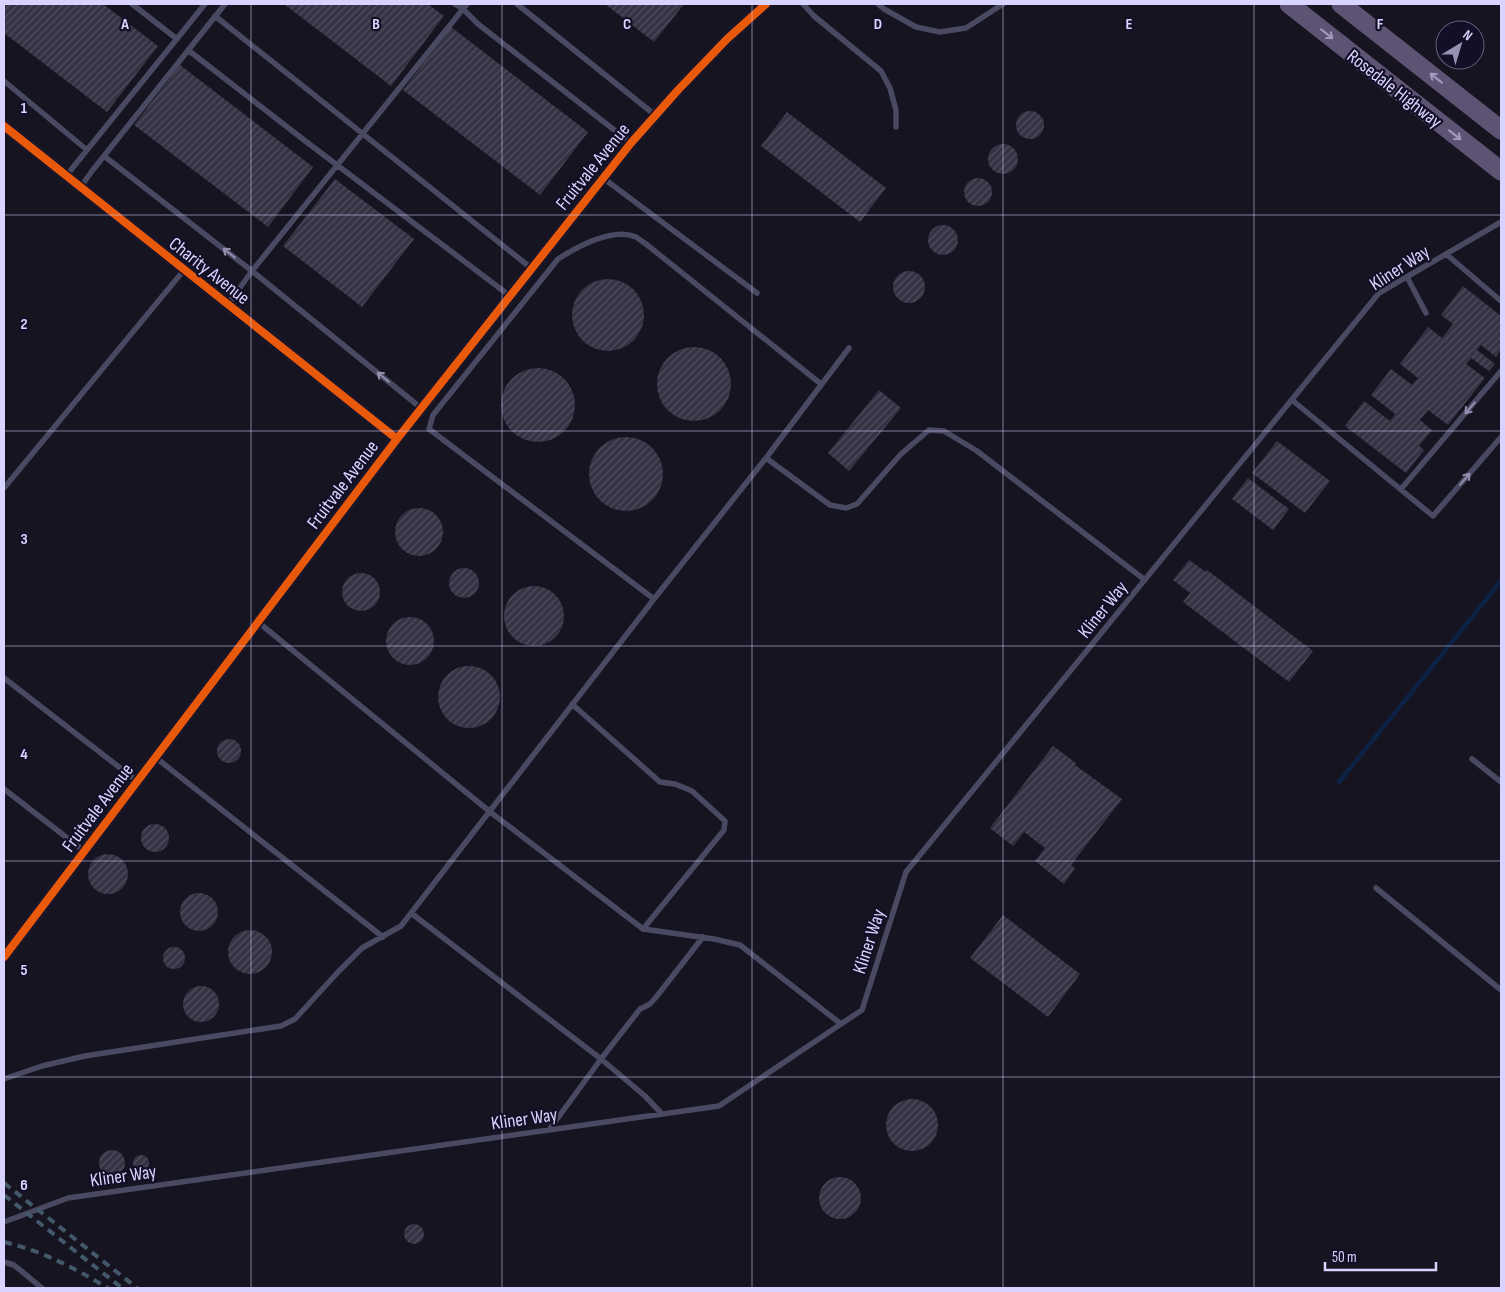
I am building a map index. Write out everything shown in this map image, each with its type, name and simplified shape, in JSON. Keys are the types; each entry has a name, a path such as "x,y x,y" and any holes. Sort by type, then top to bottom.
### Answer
{"main road":[{"name":"Rosedale Highway","path":"1289,4 1501,171"},
{"name":"Rosedale Highway","path":"1341,4 1501,130"}],"street":[{"name":"Fruitvale Avenue","path":"4,957 397,439 630,143 721,45 766,4"},
{"name":"Charity Avenue","path":"4,126 397,439"}],"lane":[{"path":"132,4 177,39"},
{"path":"66,176 204,6 196,4"},
{"path":"80,188 225,4"},
{"path":"455,4 465,6 478,24 630,143"},
{"path":"517,4 655,115"},
{"path":"804,4 814,16 881,71 890,88 896,110 896,127"},
{"path":"878,4 916,27 940,32 966,28 1003,4"},
{"path":"228,304 336,165 465,6"},
{"path":"215,16 531,268"},
{"path":"188,50 336,165 510,296"},
{"path":"4,81 87,150"},
{"path":"104,156 252,271 421,408"},
{"path":"603,178 758,293"},
{"name":"Kliner Way","path":"4,1222 68,1198 719,1106 862,1010 906,872 1379,293 1501,222"},
{"path":"654,599 429,429 433,415 558,260 573,250 602,237 624,235 635,237 646,244 821,384"},
{"path":"1446,254 1501,301"},
{"path":"4,488 184,270"},
{"path":"1407,277 1426,314"},
{"path":"4,1079 42,1066 85,1056 281,1026 295,1019 362,948 383,938 401,926 572,704 766,458 849,348"},
{"path":"1401,489 1501,371"},
{"path":"1292,400 1433,516 1501,438"},
{"path":"766,458 830,505 846,508 857,504 902,454 929,430 944,431 977,451 1145,580"},
{"path":"258,622 489,811 642,929 703,937 740,945 841,1024"},
{"path":"4,678 137,781"},
{"path":"572,704 660,782 675,784 692,791 725,821 724,830 642,929"},
{"path":"155,757 383,938"},
{"path":"1472,759 1501,782"},
{"path":"4,789 84,851"},
{"path":"1376,888 1501,990"},
{"path":"411,913 601,1059 645,1096 662,1114"},
{"path":"549,1130 640,1009 650,1004 657,996 703,937"},
{"path":"4,1262 14,1266 42,1288"}],"building":[{"path":"4,4 103,4 158,46 107,112 4,33"},
{"path":"284,4 428,4 444,16 391,86"},
{"path":"605,4 684,4 654,42"},
{"path":"451,27 588,132 540,195 403,90"},
{"path":"180,65 313,167 268,227 134,125"},
{"path":"1030,111 1040,115 1044,125 1040,135 1030,139 1020,135 1016,125 1020,115"},
{"path":"787,112 886,188 860,222 761,146"},
{"path":"1003,144 1014,148 1018,159 1014,170 1003,174 992,170 988,159 992,148"},
{"path":"978,178 988,182 992,192 988,202 978,206 968,202 964,192 968,182"},
{"path":"335,179 414,239 362,307 283,246"},
{"path":"943,225 954,229 958,240 954,251 943,255 932,251 928,240 932,229"},
{"path":"909,271 915,272 920,276 924,281 924,293 920,298 915,302 909,303 903,302 898,298 894,293 893,287 894,281 898,276 903,272"},
{"path":"608,279 628,285 638,295 644,315 638,335 628,345 608,351 588,345 578,335 572,315 578,295 588,285"},
{"path":"1463,286 1501,316 1501,349 1496,357 1481,345 1477,350 1495,364 1489,371 1471,358 1466,364 1485,378 1448,425 1428,410 1420,420 1432,430 1419,446 1424,450 1406,473 1345,426 1364,401 1390,421 1395,414 1371,395 1391,369 1412,385 1418,378 1400,364 1428,327 1442,338 1453,324 1441,315"},
{"path":"694,347 708,350 720,358 728,370 731,384 728,398 720,410 708,418 694,421 680,418 668,410 660,398 657,384 660,370 668,358 680,350"},
{"path":"531,368 545,368 559,374 569,384 575,398 575,412 569,426 559,436 545,442 531,442 517,436 507,426 501,412 501,398 507,384 517,374"},
{"path":"879,390 901,408 849,471 828,453"},
{"path":"626,437 647,443 657,453 663,474 657,495 647,505 626,511 605,505 595,495 589,474 595,453 605,443"},
{"path":"1277,441 1330,481 1305,513 1252,473"},
{"path":"1248,478 1289,509 1273,530 1232,499"},
{"path":"414,508 424,508 433,512 439,518 442,523 442,541 433,552 424,556 414,556 405,552 399,546 395,537 395,527 399,518 405,512"},
{"path":"1189,560 1206,572 1207,570 1313,651 1289,682 1183,602 1190,593 1173,580"},
{"path":"464,568 475,572 479,583 475,594 464,598 453,594 449,583 453,572"},
{"path":"361,573 374,579 380,592 374,605 361,611 348,605 342,592 348,579"},
{"path":"528,586 540,586 551,591 559,599 564,610 562,628 551,641 540,646 528,646 517,641 509,633 504,622 504,610 509,599 517,591"},
{"path":"410,617 419,619 427,624 432,632 434,641 432,650 427,658 419,663 410,665 401,663 393,658 388,650 386,641 388,632 393,624 401,619"},
{"path":"463,666 475,666 491,675 498,685 500,697 498,709 491,719 475,728 463,728 452,723 443,714 438,703 438,691 443,680 452,671"},
{"path":"229,739 238,742 241,751 238,760 229,763 220,760 217,751 220,742"},
{"path":"1053,746 1076,763 1075,765 1122,799 1071,865 1075,868 1064,884 1035,861 1045,848 1024,832 1013,846 990,828"},
{"path":"155,824 165,828 169,838 165,848 155,852 145,848 141,838 145,828"},
{"path":"112,854 119,857 125,863 128,874 127,882 119,891 112,894 104,894 97,891 89,882 88,870 91,863 100,855"},
{"path":"199,893 213,898 218,912 213,926 199,931 185,926 180,912 185,898"},
{"path":"1003,915 1080,974 1048,1017 970,958"},
{"path":"250,930 262,934 268,940 272,952 268,964 262,970 250,974 238,970 232,964 228,952 232,940 238,934"},
{"path":"170,947 178,947 185,954 185,962 178,969 170,969 163,962 163,954"},
{"path":"201,986 208,987 214,991 218,997 218,1011 214,1017 208,1021 201,1022 194,1021 188,1017 184,1011 183,1004 184,997 188,991 194,987"},
{"path":"907,1099 917,1099 931,1106 938,1120 938,1130 931,1144 917,1151 907,1151 897,1147 890,1140 886,1130 886,1120 890,1110 897,1103"},
{"path":"112,1150 121,1154 125,1163 121,1172 112,1176 103,1172 99,1163 103,1154"},
{"path":"141,1155 149,1163 141,1171 133,1163"},
{"path":"844,1177 852,1180 858,1186 861,1198 858,1210 852,1216 836,1219 828,1216 822,1210 819,1194 822,1186 828,1180"},
{"path":"414,1224 421,1227 424,1234 421,1241 414,1244 407,1241 404,1234 407,1227"}],"waterway":[{"path":"1339,782 1501,581"}],"railway":[{"path":"4,1183 137,1288"},
{"path":"4,1195 122,1288"},
{"path":"4,1242 32,1250 58,1261 108,1288"}],"cycle path":[{"path":"4,957 397,439 631,143 727,39 766,4"},
{"path":"4,126 397,439"}]}
